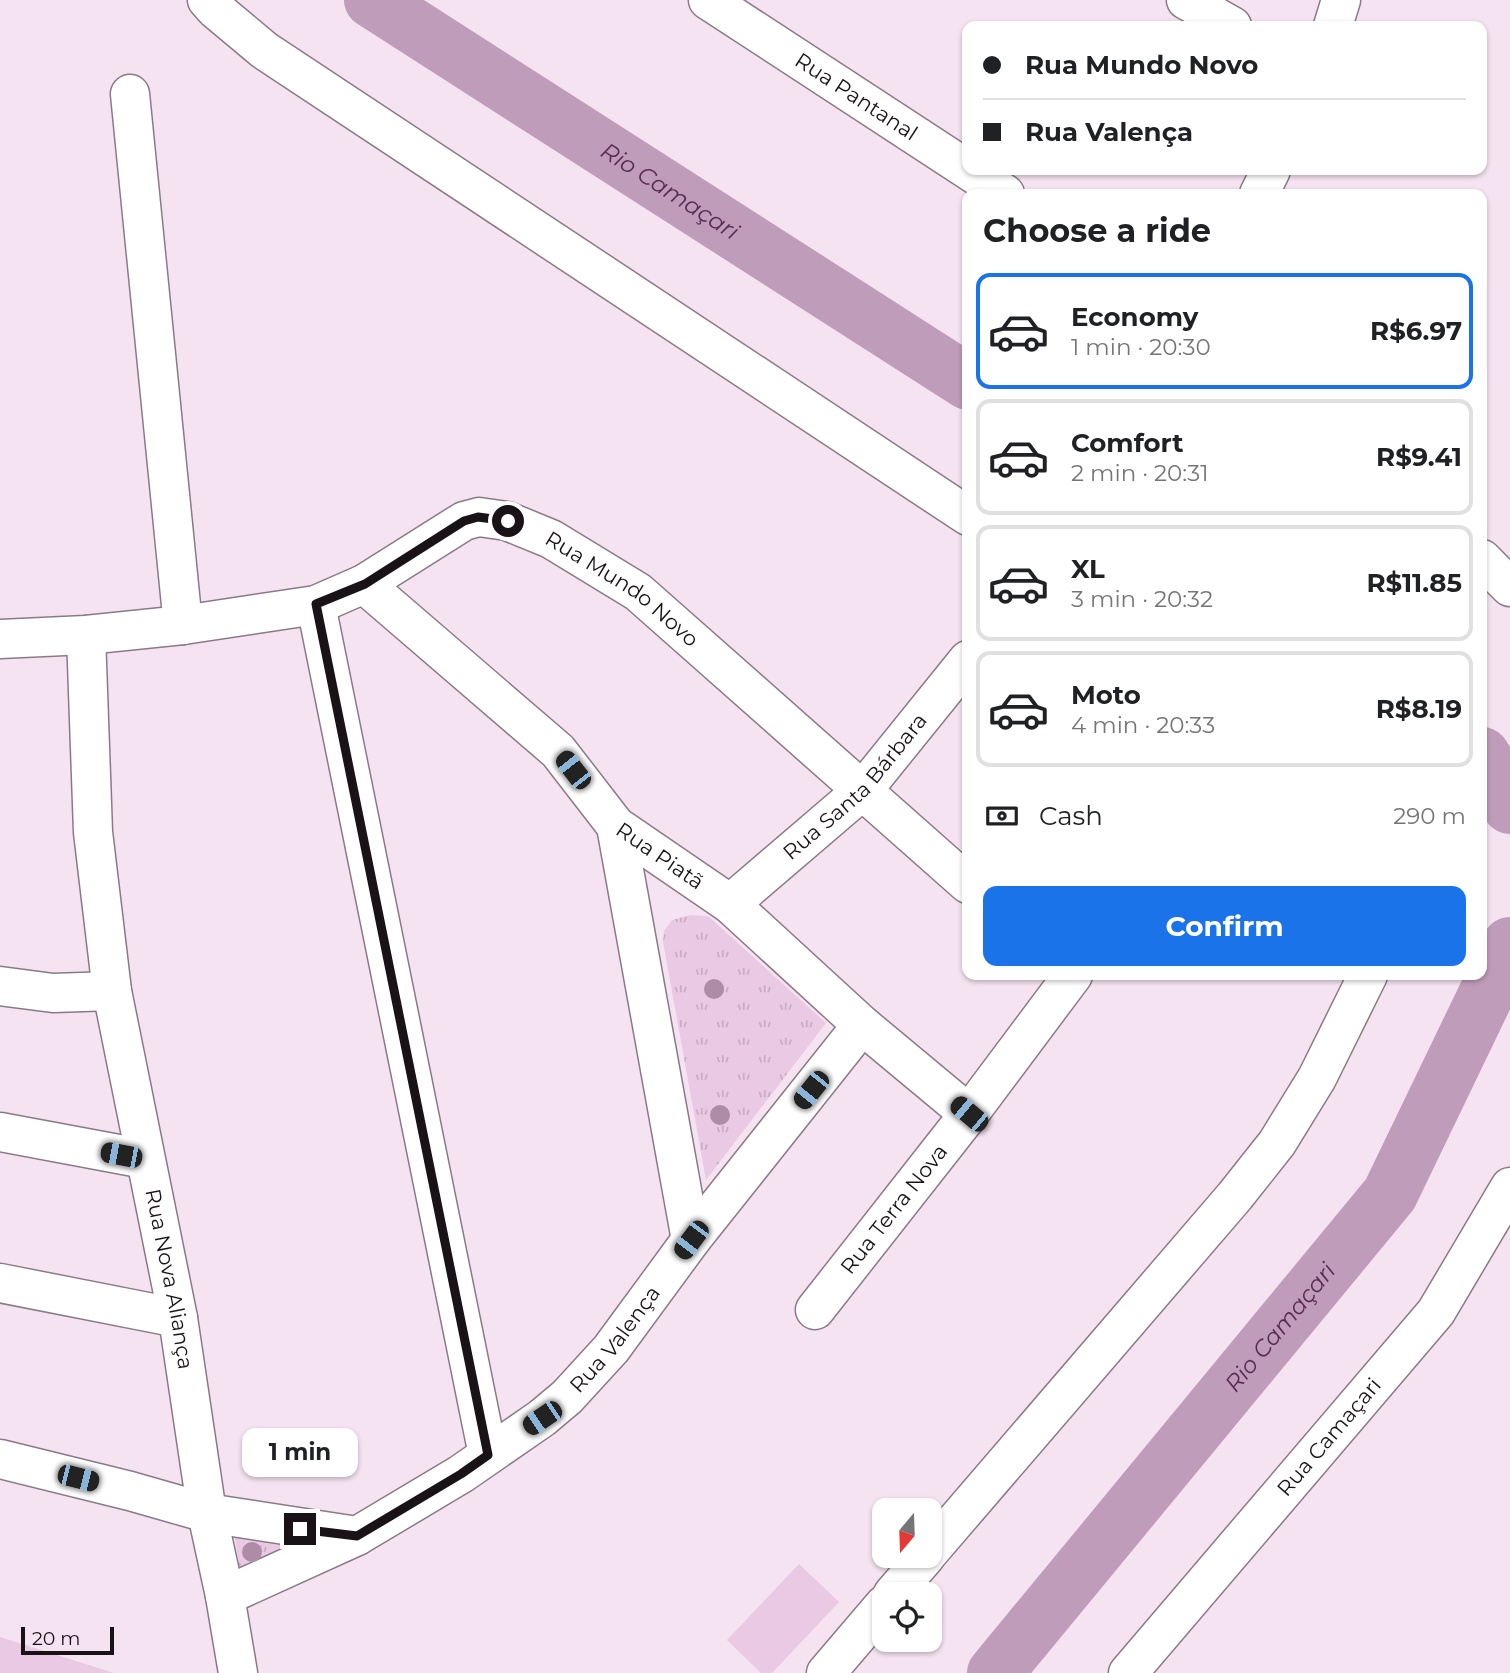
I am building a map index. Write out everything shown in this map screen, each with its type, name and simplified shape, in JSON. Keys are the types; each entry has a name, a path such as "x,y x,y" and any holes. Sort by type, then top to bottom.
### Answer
{"street":[{"path":"207,0 264,50 962,512"},
{"name":"Rua Pantanal","path":"709,0 962,166"},
{"path":"1186,0 1223,21"},
{"path":"1335,21 1341,0"},
{"path":"130,94 183,625"},
{"name":"Rua Pantanal","path":"976,175 997,189"},
{"name":"Rua Mundo Novo","path":"0,639 86,635 183,625 316,604 365,584 464,521 478,517 508,521 551,539 638,592 962,879"},
{"path":"1487,564 1510,587"},
{"name":"Rua Piatã","path":"365,584 558,751 617,825 730,904 862,1025 969,1114"},
{"path":"316,604 488,1455"},
{"name":"Rua Nova Aliança","path":"86,635 93,832 113,991 178,1318 207,1513 238,1673"},
{"name":"Rua Santa Bárbara","path":"730,904 863,790 962,667"},
{"path":"617,825 691,1240"},
{"name":"Rua Terra Nova","path":"815,1310 969,1114 1068,980"},
{"path":"942,1538 1278,1143 1317,1078 1366,980"},
{"path":"0,986 53,993 113,991"},
{"name":"Rua Valença","path":"225,1596 357,1536 461,1474 542,1418 567,1397 611,1349 691,1240 862,1025"},
{"path":"0,1132 145,1159"},
{"name":"Rua Camaçari","path":"1128,1673 1436,1312 1510,1187"},
{"path":"0,1283 178,1318"},
{"path":"0,1459 207,1513 357,1536"},
{"path":"904,1582 916,1568"},
{"path":"826,1673 872,1619"}],"green space":[{"path":"690,915 708,916 826,1023 706,1180 663,942 664,931 672,920"},
{"path":"233,1527 318,1542 241,1576"},
{"path":"799,1564 839,1602 772,1673 761,1673 727,1640"},
{"path":"0,1637 114,1673 0,1673"}],"waterway":[{"name":"Rio Camaçari","path":"372,0 962,378"},
{"name":"Rio Camaçari","path":"1487,763 1508,795 1510,806"},
{"name":"Rio Camaçari","path":"995,1673 1390,1194 1510,945"}],"route":[{"path":"300,1529 357,1536 488,1455 316,604 365,584 449,528 464,521 492,517 508,521"}]}
